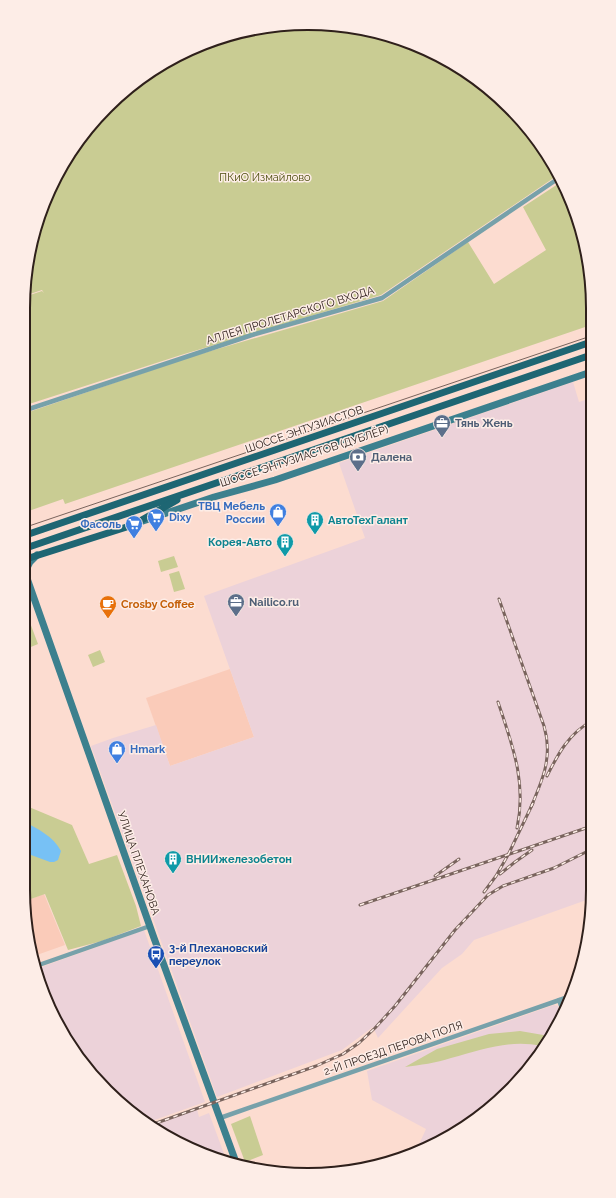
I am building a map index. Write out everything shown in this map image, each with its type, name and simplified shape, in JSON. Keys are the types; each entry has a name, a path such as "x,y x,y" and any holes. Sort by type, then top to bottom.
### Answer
{"main road":[{"name":"ШОССЕ ЭНТУЗИАСТОВ","path":"30,534 586,344"},
{"name":"ШОССЕ ЭНТУЗИАСТОВ","path":"30,547 586,357"},
{"name":"ШОССЕ ЭНТУЗИАСТОВ (ДУБЛЁР)","path":"30,557 133,525 214,497 275,480 586,374"},
{"path":"133,525 188,493"},
{"path":"30,555 34,556 30,562"},
{"name":"УЛИЦА ПЛЕХАНОВА","path":"30,587 150,926 235,1159"}],"street":[{"name":"АЛЛЕЯ ПРОЛЕТАРСКОГО ВХОДА","path":"30,409 252,335 382,298 555,181"},
{"path":"40,965 150,926"},
{"name":"2-Й ПРОЕЗД ПЕРОВА ПОЛЯ","path":"220,1118 564,998"},
{"path":"559,1000 561,1005"}],"shaded area":[{"path":"573,382 579,402 586,400 585,900 474,940 462,954 442,968 378,1038 373,1027 342,1050 217,1097 91,746 156,725 170,766 254,737 204,596 365,538 339,463"},
{"path":"230,669 254,737 170,766 146,698"},
{"path":"44,894 65,945 37,955 32,926 30,899"},
{"path":"144,930 205,1102 153,1120 139,1111 111,1087 87,1059 67,1029 51,996 41,967"},
{"path":"554,1005 558,1006 559,1009 549,1029 529,1059 505,1087 477,1111 447,1131 419,1145 426,1129 372,1100 367,1071"},
{"path":"197,1109 199,1117 209,1113 224,1155 185,1139 157,1123"}],"green space":[{"name":"ПКиО Измайлово","path":"308,30 344,32 380,39 414,51 431,59 447,67 477,87 505,111 529,139 554,178 381,295 181,355 30,404 31,295 42,291 44,293 42,290 31,294 32,272 39,236 51,202 59,185 67,169 87,139 111,111 139,87 169,67 202,51 236,39 254,35 272,32"},
{"path":"557,185 565,202 577,236 581,254 584,272 586,327 65,504 63,499 30,511 30,412 190,357 383,301 468,242 494,284 546,250 523,207"},
{"path":"174,556 178,567 161,572 158,561"},
{"path":"179,571 185,589 174,592 169,574"},
{"path":"30,623 38,644 30,647"},
{"path":"100,650 105,662 93,667 88,655"},
{"path":"30,807 72,825 89,864 117,855 136,906 141,926 102,941 68,950 45,894 31,899"},
{"path":"520,1031 545,1035 538,1045 518,1044 495,1046 434,1063 405,1067 437,1049 489,1034"},
{"path":"250,1116 263,1155 245,1161 231,1124"}],"water":[{"path":"30,825 45,833 54,841 61,851 58,860 50,862 30,855"}],"tram line":[{"path":"30,526 586,338"}],"railway":[{"path":"499,599 547,737 547,757 543,777 531,807"},
{"path":"498,702 513,748 519,779 520,811 517,828"},
{"path":"547,776 565,745 586,725"},
{"path":"484,892 496,876 508,855 533,803"},
{"path":"360,905 586,828"},
{"path":"500,874 532,850"},
{"path":"157,1123 316,1066 343,1054 359,1043 375,1028 395,1006 455,930 488,895 503,886 554,868 586,852"},
{"path":"435,876 459,859"}],"place":[{"name":"Тянь Жень","path":"442,438"},
{"name":"Далена","path":"358,472"},
{"name":"ТВЦ Мебель России","path":"278,527"},
{"name":"Dixy","path":"156,532"},
{"name":"АвтоТехГалант","path":"315,535"},
{"name":"Фасоль","path":"134,539"},
{"name":"Корея-Авто","path":"285,557"},
{"name":"Nailico.ru","path":"236,617"},
{"name":"Crosby Coffee","path":"108,619"},
{"name":"Hmark","path":"117,764"},
{"name":"ВНИИжелезобетон","path":"173,874"},
{"name":"3-й Плехановский переулок","path":"156,969"}]}
